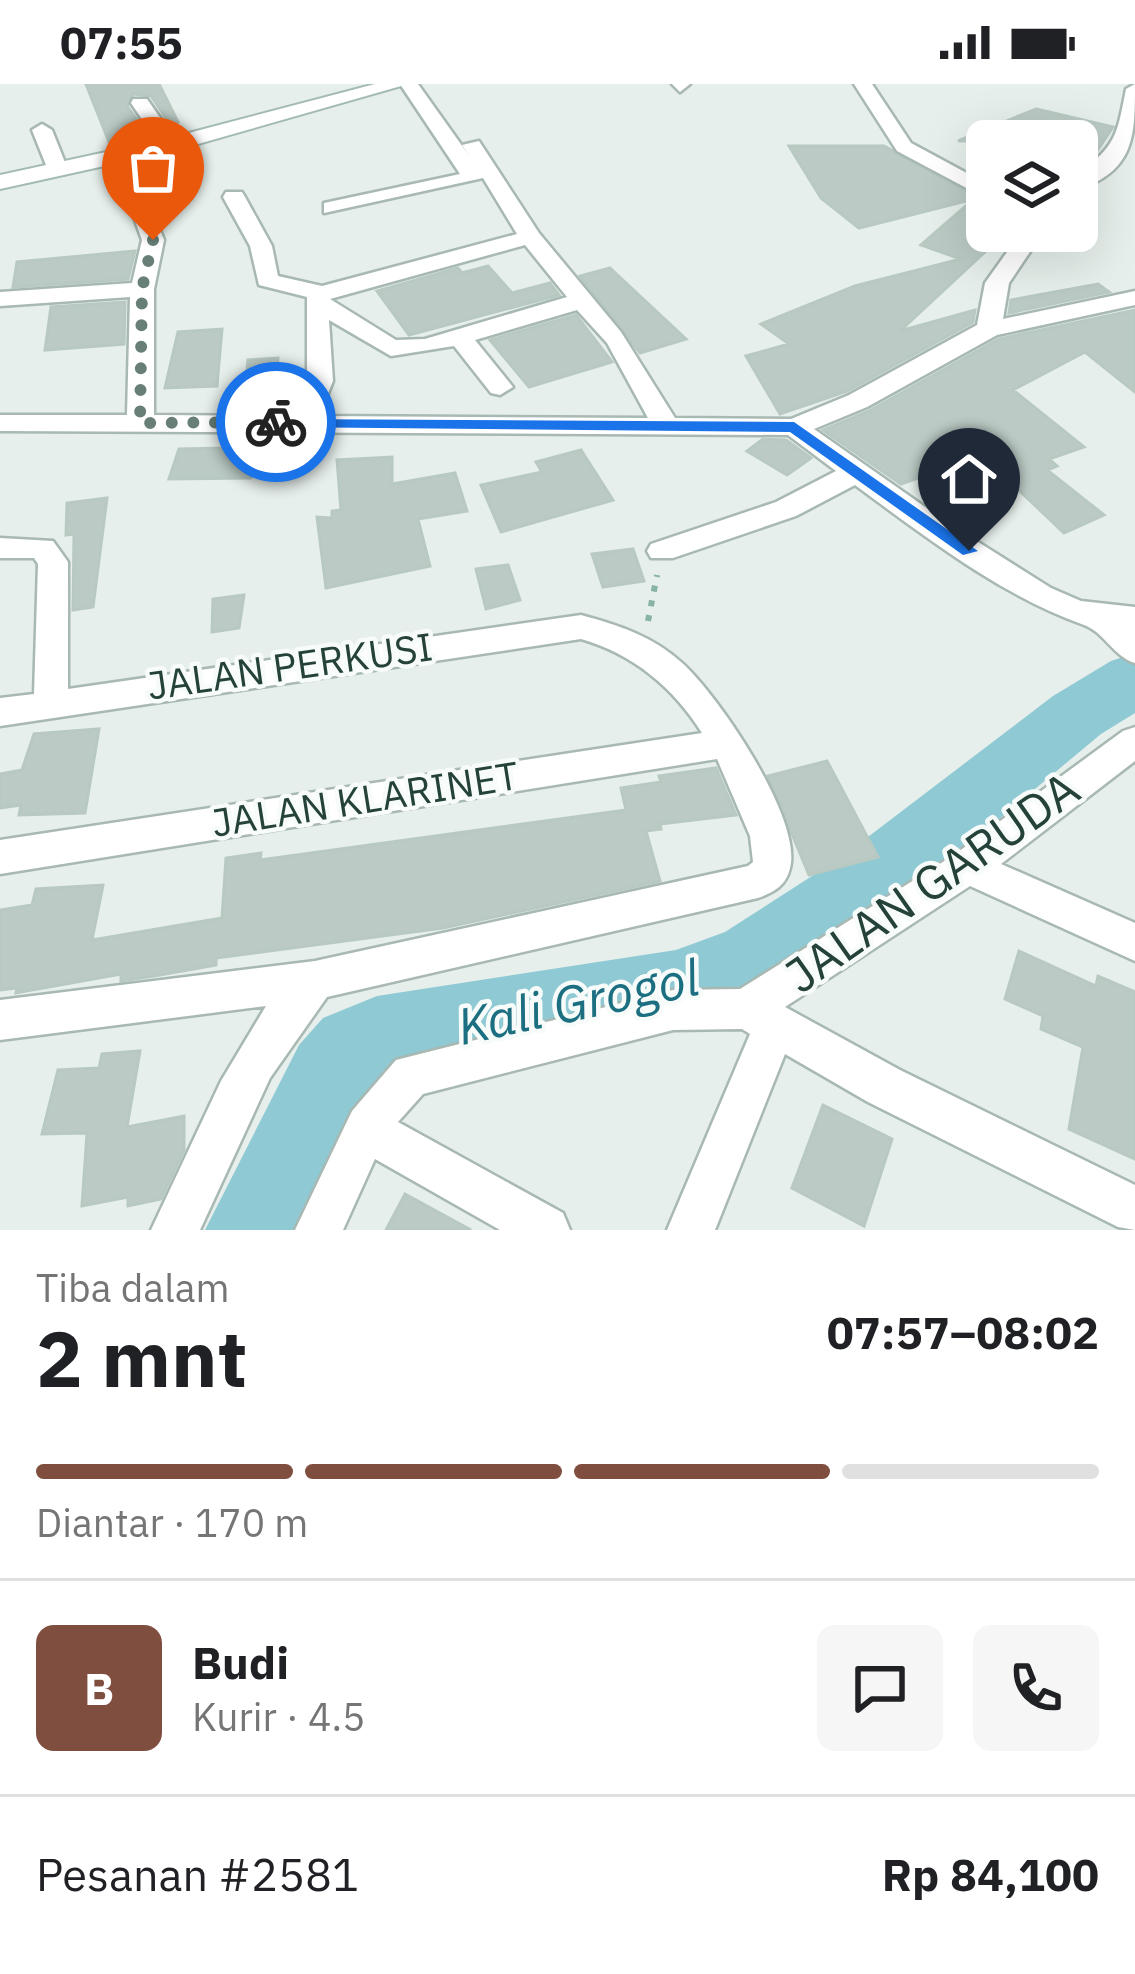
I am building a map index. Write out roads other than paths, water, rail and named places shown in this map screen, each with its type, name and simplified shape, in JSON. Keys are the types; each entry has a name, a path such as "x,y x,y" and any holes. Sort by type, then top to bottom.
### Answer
{"main road":[{"path":"0,182 169,145 398,84"}],"street":[{"path":"332,208 473,178 410,84"},
{"path":"863,84 904,147 966,182"},
{"path":"1098,169 1117,156 1128,131 1135,89"},
{"path":"140,103 169,145"},
{"path":"42,130 58,170"},
{"path":"471,144 530,237 615,342 666,425"},
{"path":"234,197 261,247 267,280 319,297 391,348 460,337 584,300"},
{"path":"140,423 142,289 153,240 144,214"},
{"path":"319,297 530,237"},
{"path":"989,329 997,283 1018,252"},
{"path":"0,299 142,289"},
{"path":"303,422 320,381 319,297"},
{"path":"0,422 794,427 858,401 989,329 1135,298"},
{"path":"460,337 500,386"},
{"path":"794,427 934,529 1040,596 1100,617 1132,638"},
{"path":"662,551 787,509 856,472"},
{"path":"0,548 42,548 53,562 51,701"},
{"name":"JALAN PERKUSI","path":"0,712 581,627 620,636 642,648 697,698 730,742"},
{"path":"0,1020 315,980 758,881 770,872 775,855 730,742"},
{"name":"JALAN KLARINET","path":"0,857 730,742"},
{"name":"JALAN GARUDA","path":"320,1230 368,1130 403,1082 424,1070 673,1010 761,1016 1133,744"},
{"path":"968,867 1135,942"},
{"path":"176,1230 267,1043 298,995 315,980"},
{"path":"691,1230 761,1016 884,1086 1135,1210"},
{"path":"368,1130 546,1230"}],"waterway":[{"name":"Kali Grogol","path":"253,1230 330,1076 353,1048 377,1038 676,989 752,960 870,880 1077,715 1135,679"}]}
